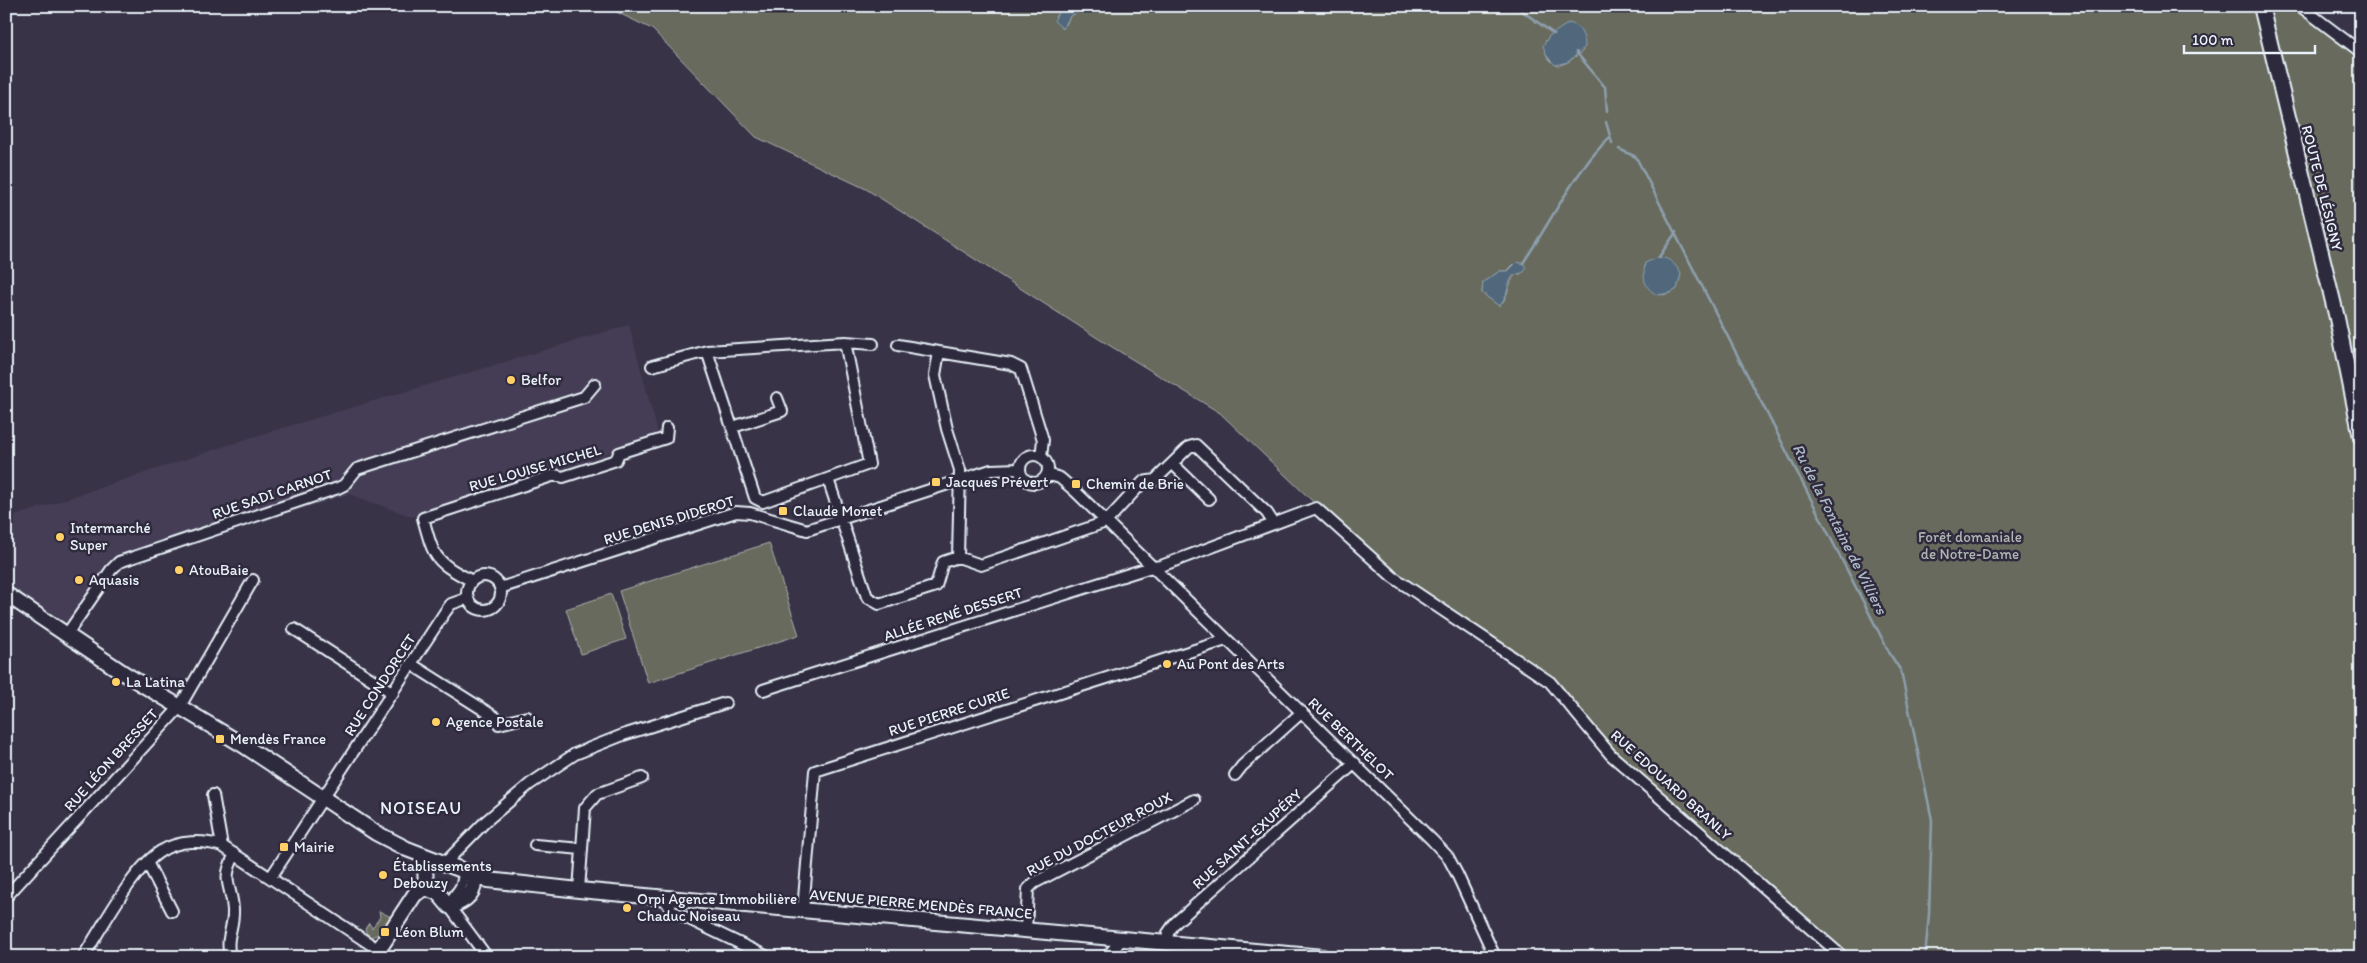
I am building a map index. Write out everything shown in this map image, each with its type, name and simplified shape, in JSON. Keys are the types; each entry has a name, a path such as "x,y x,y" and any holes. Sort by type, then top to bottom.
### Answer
{"main road":[{"name":"ROUTE DE LÉSIGNY","path":"2260,6 2337,318 2361,438"},
{"name":"AVENUE PIERRE MENDÈS FRANCE","path":"6,594 179,708 244,745 376,833 416,854 444,864 469,877"},
{"name":"AVENUE PIERRE MENDÈS FRANCE","path":"376,833 382,841 425,865 469,877 500,882 1167,942 1295,956 1323,957"},
{"path":"425,865 426,888"},
{"path":"426,888 438,894 449,906 458,904 466,899 474,888 469,877"},
{"path":"376,953 415,894 426,888"}],"street":[{"path":"2300,6 2361,52"},
{"path":"707,351 756,498 763,502 869,464 845,342"},
{"path":"652,366 707,351 845,342 873,344"},
{"path":"898,345 1011,364 1020,369 1044,440 1041,457"},
{"path":"939,352 935,375 947,429 960,470 958,557"},
{"name":"RUE SADI CARNOT","path":"67,634 111,570 119,562 338,488 344,485 357,469 584,397 594,384"},
{"path":"733,427 782,411 777,398"},
{"name":"RUE LOUISE MICHEL","path":"472,581 438,560 432,549 423,518 555,475 563,477 616,460 620,453 666,438 666,428"},
{"path":"828,479 867,597 879,604 936,586 943,562 958,557 982,565 1106,522 1143,482 1155,480 1189,447 1196,445 1267,513 1274,524"},
{"path":"1027,457 1041,457 1047,464 1047,474 1042,481 1029,483 1022,477 1019,469 1027,457"},
{"path":"1173,464 1209,499"},
{"name":"RUE DENIS DIDEROT","path":"500,588 736,512 750,512 807,530 991,470 1019,469"},
{"path":"1047,474 1060,478 1151,567"},
{"name":"ALLÉE RENÉ DESSERT","path":"763,690 1151,567 1161,566 1316,508"},
{"name":"RUE EDOUARD BRANLY","path":"1316,508 1393,577 1550,682 1612,755 1843,957"},
{"name":"RUE BERTHELOT","path":"1151,567 1355,762 1448,857 1495,957"},
{"path":"482,576 488,576 493,579 500,588 499,600 491,608 475,607 468,598 468,589 472,581 482,576"},
{"name":"RUE LÉON BRESSET","path":"6,897 179,708 253,580"},
{"name":"RUE CONDORCET","path":"271,877 451,604 468,598"},
{"path":"294,629 393,693"},
{"name":"RUE PIERRE CURIE","path":"803,910 815,771 1226,640"},
{"path":"411,664 495,717 499,724 527,717"},
{"path":"444,864 486,821 530,784 574,754 623,735 724,703"},
{"path":"1235,775 1242,766 1302,712"},
{"name":"RUE SAINT-EXUPÉRY","path":"1167,942 1168,933 1175,923 1355,762"},
{"path":"579,890 585,808 597,794 642,778"},
{"path":"213,795 222,846"},
{"name":"RUE DU DOCTEUR ROUX","path":"1026,930 1028,890 1034,883 1194,800"},
{"path":"83,957 135,878 161,851 176,845 209,842 222,846 271,877 376,953"},
{"path":"535,846 582,849"},
{"path":"230,957 228,935 233,910 226,876 235,854"},
{"path":"148,864 172,911"},
{"path":"664,898 672,910 768,957"},
{"path":"449,906 486,957"},
{"path":"1107,957 1122,938"}],"shaded area":[{"path":"629,325 659,437 413,517 349,494 121,567 70,644 6,598 6,519 256,436"}],"green space":[{"name":"Forêt domaniale de Notre-Dame","path":"604,6 1057,6 1058,13 1055,17 1066,25 1070,16 1092,6 2290,6 2311,14 2361,52 2361,401 2355,405 2361,437 2361,957 1846,957 1615,754 1553,681 1393,578 1220,413 1099,339 866,189 756,137 652,29","holes":["1569,23 1583,51 1568,62 1558,66 1547,56 1545,41","1645,263 1681,274 1677,289 1662,295 1656,294 1648,285","1514,264 1521,274 1516,274 1513,278 1505,298 1499,306 1482,293 1483,282 1500,271 1507,271"]},
{"path":"769,543 799,635 648,683 619,591"},
{"path":"611,594 626,639 581,654 566,609"},
{"path":"379,911 391,917 379,934 371,937 365,929 369,923 372,928 380,917"}],"water":[{"path":"1057,6 1092,6 1070,16 1063,29 1054,21 1058,13"},
{"path":"1569,23 1576,26 1581,32 1585,47 1568,62 1555,65 1547,56 1543,46 1549,36"},
{"path":"1659,257 1672,263 1681,274 1677,289 1670,293 1657,295 1649,289 1644,273 1645,263"},
{"path":"1517,262 1524,264 1526,268 1524,272 1513,276 1504,299 1499,306 1482,293 1483,282 1500,271 1508,271"}],"waterway":[{"path":"1515,6 1554,34"},
{"path":"1576,52 1605,87 1607,111"},
{"path":"1606,122 1612,143"},
{"path":"1523,263 1585,166 1609,138"},
{"name":"Ru de la Fontaine de Villiers","path":"1619,149 1636,157 1890,654 1901,671 1932,820 1929,914 1925,957"},
{"path":"1659,257 1676,232"}],"place":[{"name":"Belfor","path":"511,380"},
{"name":"Jacques Prévert","path":"936,482"},
{"name":"Chemin de Brie","path":"1076,484"},
{"name":"Claude Monet","path":"783,511"},
{"name":"Intermarché Super","path":"60,537"},
{"name":"AtouBaie","path":"179,570"},
{"name":"Aquasis","path":"79,580"},
{"name":"Au Pont des Arts","path":"1167,664"},
{"name":"La Latina","path":"116,682"},
{"name":"Agence Postale","path":"436,722"},
{"name":"Mendès France","path":"220,739"},
{"name":"Mairie","path":"284,847"},
{"name":"Établissements Debouzy","path":"383,875"},
{"name":"Orpi Agence Immobilière Chaduc Noiseau","path":"627,908"},
{"name":"Léon Blum","path":"385,932"}],"district":[{"name":"NOISEAU","path":"421,808"}]}
